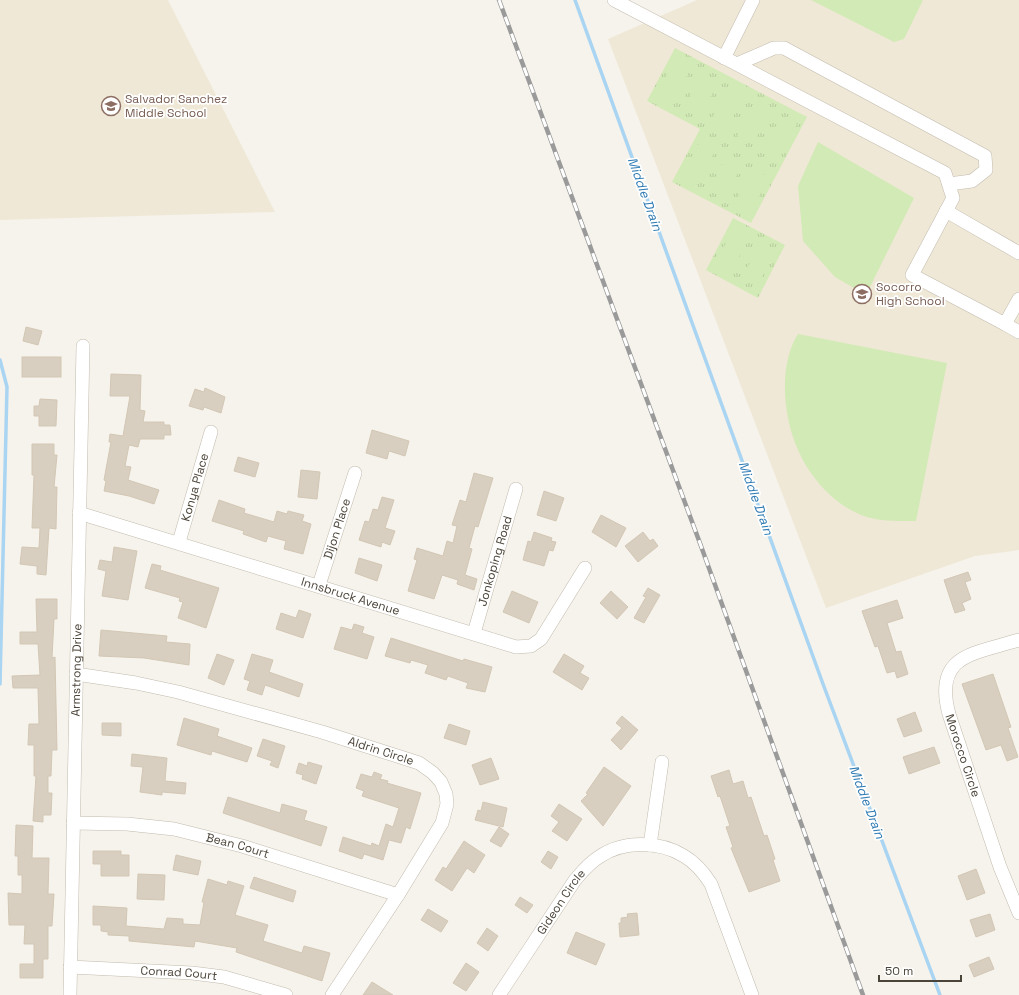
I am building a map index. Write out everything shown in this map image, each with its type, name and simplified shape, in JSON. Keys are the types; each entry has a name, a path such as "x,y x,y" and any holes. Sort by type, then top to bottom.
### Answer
{"street":[{"path":"614,0 632,4 724,58 945,173 953,198 912,275 1019,332"},
{"path":"724,58 753,0"},
{"path":"737,64 774,48 784,48 985,156 986,170 981,174 972,181 949,184"},
{"path":"946,211 1019,253"},
{"path":"1005,324 1019,299"},
{"name":"Armstrong Drive","path":"70,995 83,346"},
{"name":"Konya Place","path":"179,542 211,432"},
{"name":"Dijon Place","path":"319,585 355,473"},
{"name":"Jonkoping Road","path":"474,633 516,489"},
{"name":"Innsbruck Avenue","path":"79,513 179,542 516,647 536,644 546,633 585,568"},
{"name":"Morocco Circle","path":"1019,640 966,656 958,661 946,677 944,688 945,699 951,721 1000,867 1019,913"},
{"name":"Aldrin Circle","path":"76,674 136,683 178,692 322,732 407,758 424,766 433,773 444,788 447,804 445,813 436,833 398,895 332,995"},
{"path":"650,845 662,762"},
{"name":"Bean Court","path":"73,823 127,824 174,829 264,852 398,895"},
{"name":"Gideon Circle","path":"499,995 575,880 586,867 600,856 620,847 650,845 660,846 684,855 701,869 712,884 752,995"},
{"name":"Conrad Court","path":"70,967 192,973 224,977 286,995"}],"shaded area":[{"name":"Salvador Sanchez Middle School","path":"0,0 168,0 275,212 0,220"},
{"name":"Socorro High School","path":"697,0 1019,0 1019,550 975,556 826,608 608,39"}],"green space":[{"path":"811,0 923,0 904,39 894,42"},
{"path":"675,48 807,117 751,223 672,182 700,129 647,101"},
{"path":"675,60 691,68 673,103 657,94"},
{"path":"702,74 718,82 700,117 684,108"},
{"path":"728,88 744,96 726,130 710,122"},
{"path":"755,102 771,110 753,144 737,136"},
{"path":"781,116 797,124 779,158 763,150"},
{"path":"700,141 716,149 698,184 682,175"},
{"path":"818,142 914,198 866,295 835,277 803,241 798,186"},
{"path":"727,155 743,163 725,198 709,189"},
{"path":"753,169 769,177 751,212 735,203"},
{"path":"733,218 785,245 758,298 706,270"},
{"path":"733,230 749,238 731,272 715,264"},
{"path":"760,243 776,252 757,286 742,278"},
{"path":"798,334 947,363 916,521 880,520 859,514 849,509 831,496 809,471 794,439 786,408 785,376 787,361"}],"building":[{"path":"26,327 42,331 38,345 23,341"},
{"path":"22,357 61,357 61,377 22,377"},
{"path":"111,374 141,375 140,410 145,411 143,422 164,422 164,425 170,425 171,435 164,435 164,439 140,439 138,447 129,445 125,466 131,467 128,480 159,490 154,504 129,496 104,491 106,481 104,480 111,442 109,442 110,434 123,436 130,396 110,396"},
{"path":"205,388 225,397 221,413 204,407 203,410 189,406 195,389 204,392"},
{"path":"40,399 57,400 56,426 39,426 39,416 34,416 34,406 39,406"},
{"path":"372,430 409,441 405,456 389,451 387,459 366,453"},
{"path":"32,444 54,444 54,455 57,455 54,487 57,487 56,529 49,528 46,575 37,574 37,566 20,564 22,547 39,548 40,528 32,528 34,475 32,475"},
{"path":"238,457 259,463 255,477 234,471"},
{"path":"301,470 320,472 317,499 298,497"},
{"path":"474,473 493,478 478,527 475,526 469,548 472,549 465,575 477,579 474,590 457,584 458,580 442,575 434,599 408,591 417,560 414,559 417,548 443,556 447,541 453,543 457,526 452,525 460,500 466,502"},
{"path":"544,491 564,498 556,521 537,515"},
{"path":"382,497 394,500 385,528 395,531 390,545 382,542 381,547 359,540 365,521 369,522 373,509 378,510"},
{"path":"219,500 245,509 244,513 274,522 277,511 287,514 288,511 304,515 302,521 311,524 303,554 284,549 286,541 268,536 266,542 243,534 244,531 212,521"},
{"path":"601,515 626,528 616,547 592,532"},
{"path":"534,532 552,538 551,541 556,542 553,551 549,550 544,566 523,560 528,541 531,542"},
{"path":"643,532 650,541 653,539 658,546 638,562 625,546"},
{"path":"114,547 137,551 128,600 102,596 106,571 98,569 100,560 112,562"},
{"path":"359,558 382,565 377,581 355,573"},
{"path":"152,564 161,566 160,570 219,588 206,628 178,618 183,602 179,601 180,598 145,588"},
{"path":"968,572 971,580 965,582 971,599 962,603 965,610 955,613 944,580"},
{"path":"648,588 660,595 644,623 634,618 646,597 643,596"},
{"path":"512,591 538,602 529,623 503,612"},
{"path":"611,591 628,607 617,619 600,603"},
{"path":"36,599 57,599 57,619 54,619 52,658 55,657 57,750 52,750 51,776 48,776 48,793 52,793 51,815 43,815 43,822 33,821 36,776 34,776 34,745 28,745 29,724 39,724 38,688 13,688 12,676 40,675 38,644 20,644 20,632 37,632"},
{"path":"897,600 903,618 887,623 896,652 901,651 908,674 897,678 895,671 887,673 878,646 875,647 862,611"},
{"path":"299,610 311,614 303,638 276,629 281,613 296,618"},
{"path":"354,624 364,627 362,633 374,637 367,659 334,649 341,627 352,630"},
{"path":"101,630 167,636 166,642 190,644 189,665 144,658 99,656"},
{"path":"391,638 463,661 464,659 492,667 485,692 466,688 468,683 448,676 446,680 425,673 428,665 411,660 410,663 385,656"},
{"path":"217,654 234,660 224,685 208,678"},
{"path":"252,654 273,660 269,672 303,684 299,697 265,685 262,695 247,690 250,681 244,679"},
{"path":"564,654 584,666 580,673 589,678 582,690 553,672"},
{"path":"993,674 1011,727 1008,728 1018,757 1007,761 1001,745 986,750 962,684"},
{"path":"915,712 922,731 904,737 897,719"},
{"path":"622,716 638,730 621,750 611,740 622,728 616,723"},
{"path":"184,718 219,729 217,736 252,748 247,762 212,751 211,755 177,745"},
{"path":"102,723 121,723 121,736 102,735"},
{"path":"449,724 470,731 466,745 444,738"},
{"path":"263,739 285,746 278,768 270,765 272,761 257,756"},
{"path":"934,747 940,763 909,774 903,757"},
{"path":"132,754 167,758 165,781 186,783 185,794 162,792 162,795 140,792 143,767 131,766"},
{"path":"491,758 499,779 480,785 472,765"},
{"path":"308,762 322,766 316,784 302,779 303,775 296,773 299,763 307,766"},
{"path":"604,767 631,786 603,826 581,801 588,794 586,793"},
{"path":"729,770 733,784 743,781 748,798 751,797 764,836 767,835 780,881 749,892 731,848 733,847 726,827 730,826 720,796 718,797 711,776"},
{"path":"374,772 382,775 380,779 388,781 387,783 421,793 410,829 406,827 401,843 389,840 383,860 364,854 362,859 339,851 343,837 371,846 372,843 379,846 386,824 393,827 399,808 362,796 364,791 356,788 361,774 372,777"},
{"path":"228,797 280,813 282,804 307,811 304,820 327,827 321,846 223,813"},
{"path":"483,802 507,808 503,827 475,820 478,810 481,811"},
{"path":"559,804 582,819 567,841 552,831 559,822 551,816"},
{"path":"16,825 33,826 32,858 49,858 48,894 54,894 52,926 48,926 48,959 43,959 43,978 20,978 20,964 34,964 34,944 24,944 25,925 9,925 8,893 22,894 22,875 18,875 18,856 15,856"},
{"path":"499,827 509,834 501,847 490,841"},
{"path":"464,841 485,855 474,873 467,868 452,891 435,880 443,867 446,869"},
{"path":"93,851 121,851 121,855 129,855 129,876 101,876 101,864 93,864"},
{"path":"548,851 558,857 551,869 541,862"},
{"path":"176,855 201,861 198,875 173,870"},
{"path":"976,869 985,893 967,900 958,876"},
{"path":"138,874 165,875 164,900 137,899"},
{"path":"254,877 296,891 293,902 250,888"},
{"path":"208,879 227,885 228,881 244,886 235,915 268,925 263,941 302,953 304,946 330,953 322,981 236,952 237,948 195,941 194,947 129,941 129,936 108,935 108,932 101,931 101,925 93,925 93,906 127,908 126,926 164,929 167,918 183,919 183,924 200,925 204,902 202,902"},
{"path":"520,897 533,905 527,913 515,905"},
{"path":"428,909 448,921 441,932 421,920"},
{"path":"637,913 639,935 620,937 619,923 621,923 621,918 628,917 627,914"},
{"path":"990,914 995,930 976,937 970,920"},
{"path":"487,928 498,936 488,951 477,943"},
{"path":"576,932 605,944 596,965 567,953"},
{"path":"989,957 994,969 974,977 969,965"},
{"path":"466,963 479,972 466,991 453,983"},
{"path":"372,982 393,995 363,995"}],"waterway":[{"name":"Middle Drain","path":"575,0 823,684 940,995"},
{"path":"0,360 7,387 0,684"}],"railway":[{"path":"499,0 701,546 863,995"}],"place":[{"name":"Salvador Sanchez Middle School","path":"111,106"},
{"name":"Socorro High School","path":"862,294"}]}
